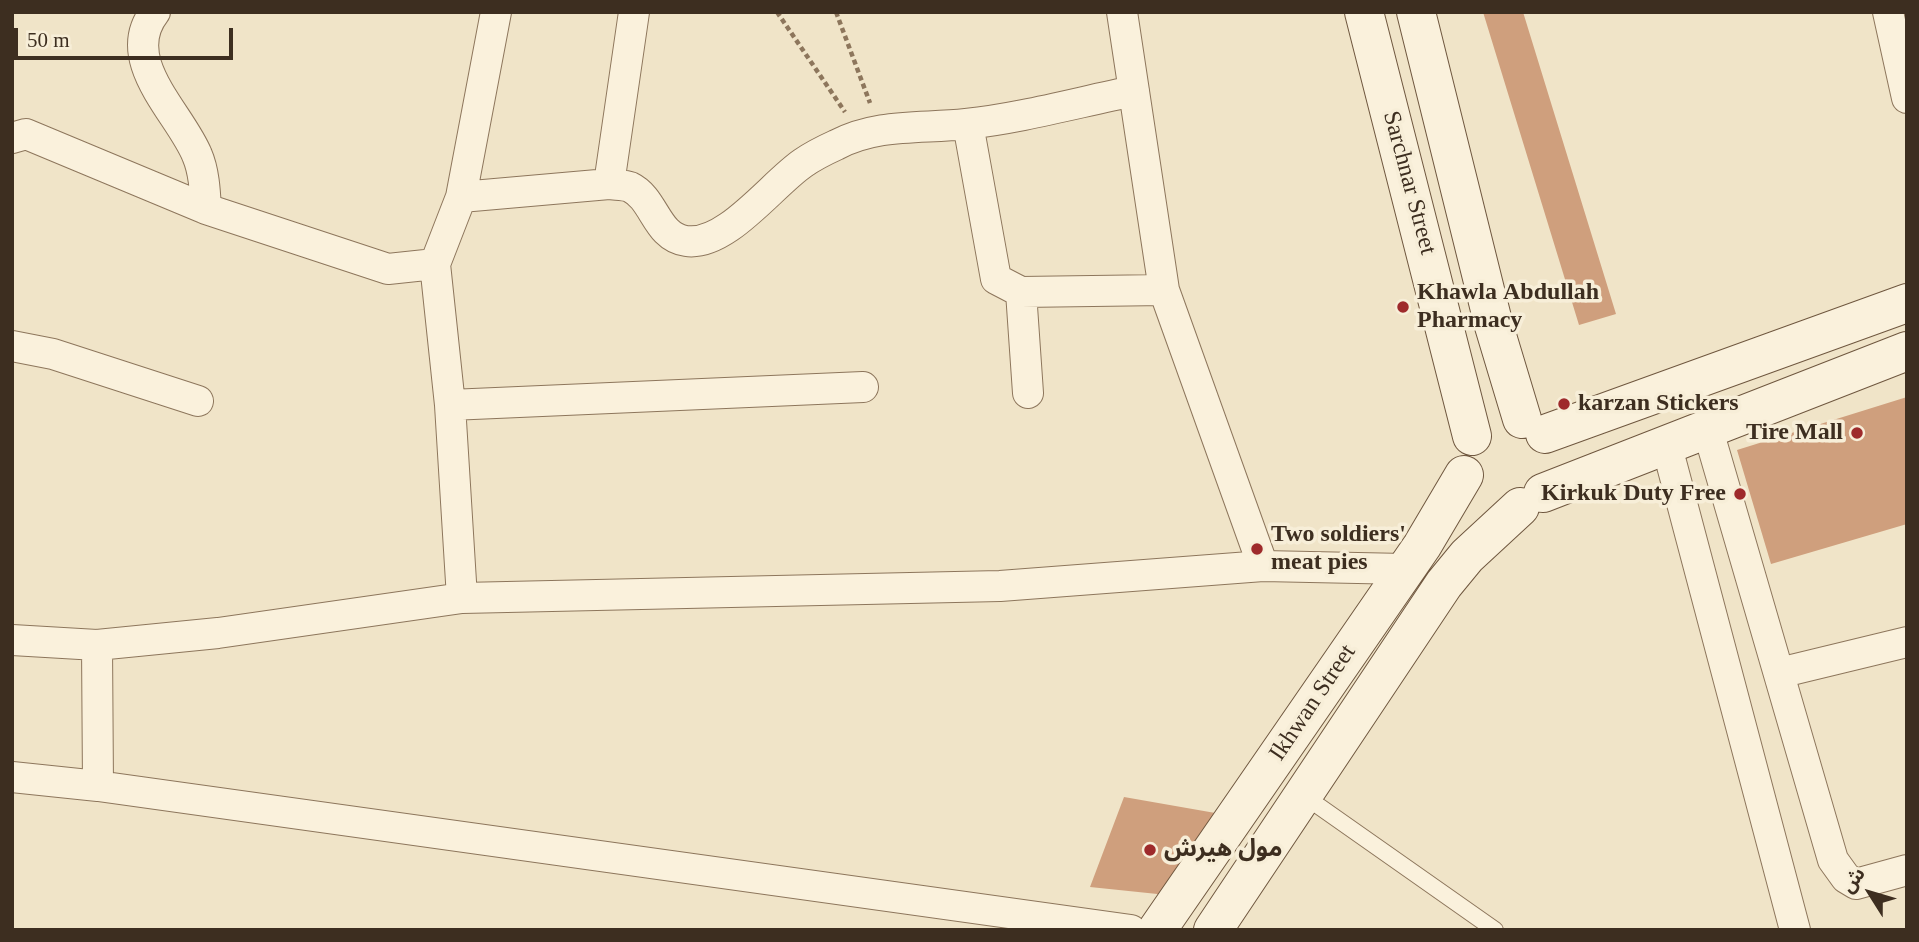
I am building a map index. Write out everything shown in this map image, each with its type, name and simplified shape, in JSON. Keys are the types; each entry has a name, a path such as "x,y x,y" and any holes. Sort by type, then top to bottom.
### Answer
{"main road":[{"name":"Sarchnar Street","path":"1364,12 1450,341 1472,436"},
{"name":"Sarchnar Street","path":"1416,12 1494,326 1533,426"},
{"path":"1907,303 1533,426 1494,419 1472,436 1466,448 1464,475 1480,498 1506,508 1532,500 1666,443 1907,351"},
{"path":"1450,341 1494,326"},
{"path":"1532,500 1550,481 1554,457 1533,426"},
{"name":"Ikhwan Street","path":"1157,930 1437,523 1464,475"},
{"name":"Ikhwan Street","path":"1213,930 1444,584 1484,539 1532,500"}],"street":[{"path":"156,12 147,26 146,68 197,155 206,209"},
{"path":"462,598 450,405 435,264 461,197 496,12"},
{"path":"609,184 634,12"},
{"path":"1122,12 1164,290 1263,566"},
{"path":"1888,12 1907,98"},
{"path":"461,197 609,184 630,187 646,201 664,229 673,237 687,241 702,240 720,234 803,163 839,143 879,128 968,124 1134,91"},
{"path":"968,124 996,279 1021,292 1164,290"},
{"path":"17,129 206,209 388,269 435,264"},
{"path":"1021,292 1028,393"},
{"path":"12,346 53,354 198,401"},
{"path":"450,405 863,387"},
{"path":"1707,427 1833,860 1846,878 1856,884 1907,870"},
{"path":"1666,443 1795,930"},
{"path":"12,640 97,645 218,633 462,598 1000,586 1263,566 1405,569"},
{"path":"1779,673 1907,642"},
{"path":"97,645 98,786"},
{"path":"12,777 98,786 1131,930"}],"lane":[{"path":"1303,795 1495,930"}],"path":[{"path":"777,12 849,117"},
{"path":"836,12 872,107"}],"building":[{"path":"1483,12 1523,12 1616,314 1579,325"},
{"path":"1907,397 1907,524 1771,564 1737,450"},
{"name":"مول هيرش","path":"1124,797 1221,814 1167,895 1090,887"}],"place":[{"name":"Khawla Abdullah Pharmacy","path":"1403,307"},
{"name":"karzan Stickers","path":"1564,404"},
{"name":"Tire Mall","path":"1857,433"},
{"name":"Kirkuk Duty Free","path":"1740,494"},
{"name":"Two soldiers' meat pies","path":"1257,549"},
{"name":"مول هيرش","path":"1150,850"}]}
